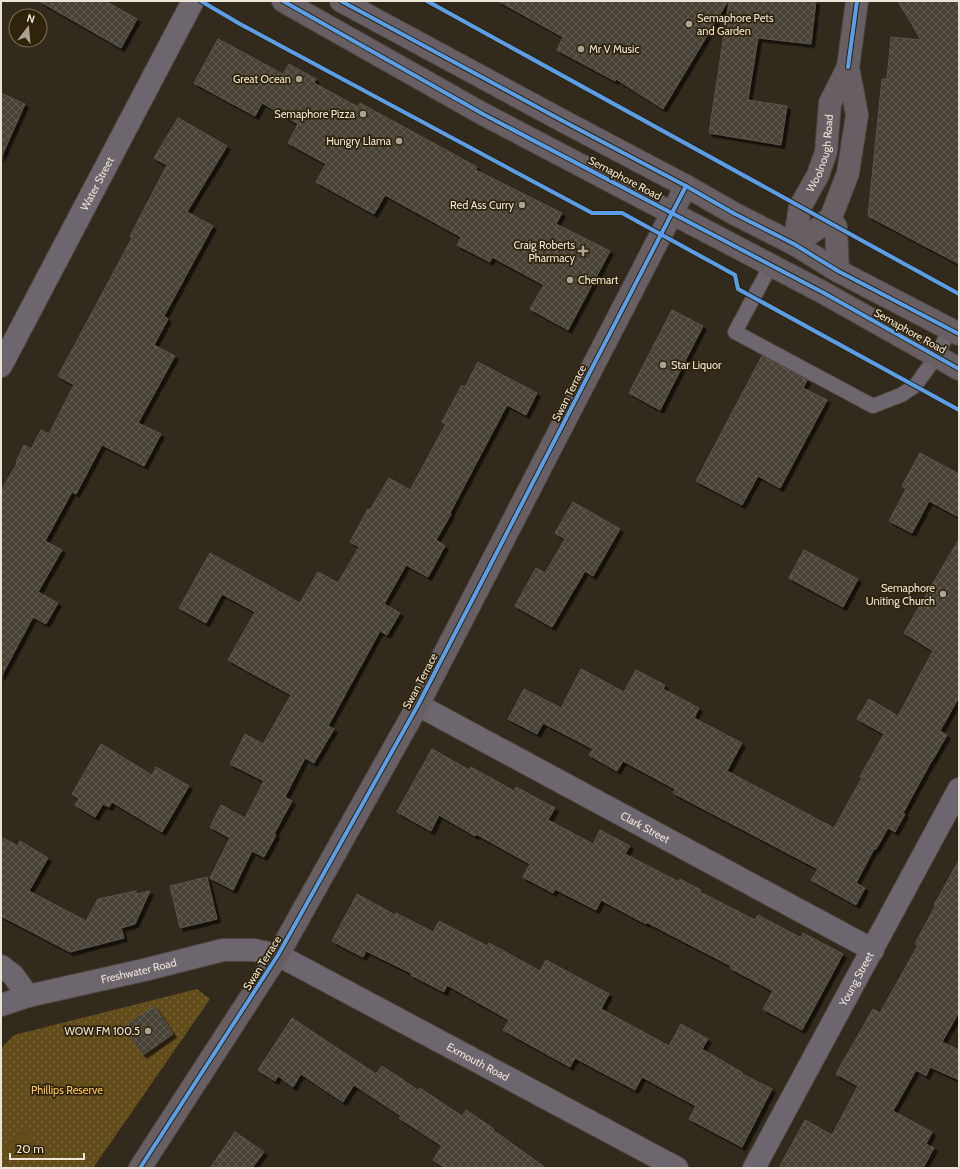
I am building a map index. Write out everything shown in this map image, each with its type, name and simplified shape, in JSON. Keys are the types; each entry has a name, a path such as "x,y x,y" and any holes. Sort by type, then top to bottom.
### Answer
{"street":[{"name":"Water Street","path":"1,366 193,1"},
{"name":"Semaphore Road","path":"283,1 483,114 824,293 959,369"},
{"name":"Semaphore Road","path":"341,1 686,186 735,214 794,244 838,272 955,332"},
{"name":"Woolnough Road","path":"830,220 848,173 857,115 848,67 857,1"},
{"name":"Woolnough Road","path":"794,244 800,207 818,175 826,152 830,103 848,67"},
{"path":"483,114 498,86"},
{"name":"Swan Terrace","path":"140,1168 278,955 418,706 686,186"},
{"path":"738,248 794,244 820,227 826,221 830,220 836,227 838,272"},
{"path":"794,244 824,293"},
{"name":"Clark Street","path":"418,706 873,950"},
{"name":"Young Street","path":"754,1168 959,789"},
{"name":"Freshwater Road","path":"1,1005 28,996 144,970 223,950 254,950 278,955"},
{"name":"Exmouth Road","path":"278,955 677,1168"},
{"path":"1,966 13,975 28,996"}],"lane":[{"path":"770,265 735,332 873,406 901,395 915,386 955,332"}],"green space":[{"name":"Phillips Reserve","path":"197,989 210,999 93,1168 1,1168 1,1048 14,1035"},
{"path":"26,1129 38,1145 15,1163 3,1146"}],"building":[{"path":"39,1 105,1 137,19 121,48"},
{"path":"498,1 728,1 663,109 616,79 615,81 557,50 563,37"},
{"path":"729,1 816,1 811,44 758,38 748,100 787,106 781,145 709,133"},
{"path":"898,1 959,1 959,264 868,216 882,79 887,79 891,37 921,40"},
{"path":"218,39 283,74 289,64 316,79 314,83 358,107 360,103 477,167 476,170 562,213 556,224 610,251 568,330 530,309 544,285 492,257 490,262 457,245 461,237 385,195 374,214 316,182 326,164 288,143 298,124 262,103 255,116 194,83"},
{"path":"1,93 25,104 1,158"},
{"path":"178,118 227,146 187,212 213,226 164,316 168,319 154,345 175,356 138,423 161,434 144,466 102,445 76,494 72,492 45,541 62,550 38,592 58,603 46,624 33,617 1,677 1,491 17,463 16,462 24,445 31,449 41,430 49,434 74,385 58,376 132,238 130,236 167,165 154,158"},
{"name":"Star Liquor","path":"672,310 703,326 660,410 629,393"},
{"path":"762,356 807,380 803,388 827,400 780,488 758,476 742,505 696,481"},
{"path":"478,362 537,393 526,415 507,405 436,540 445,546 428,577 406,565 384,604 400,613 387,635 380,631 328,726 334,729 314,763 305,758 285,797 292,801 274,834 276,835 264,857 252,851 233,890 210,878 230,838 210,827 221,805 245,818 264,781 230,764 245,734 263,744 291,695 228,660 255,612 222,594 206,623 179,608 210,553 300,603 318,572 338,583 359,547 350,542 368,509 370,510 389,478 410,490 446,424 442,422 462,385 465,387"},
{"path":"920,453 959,474 959,517 929,501 912,533 889,521 906,489 902,486"},
{"path":"573,502 620,529 593,576 585,571 552,627 515,606 536,568 545,573 565,539 555,533"},
{"path":"959,539 959,697 940,731 947,735 903,813 905,814 895,832 888,828 876,849 874,849 856,883 865,888 856,905 811,880 818,869 673,793 675,789 623,761 617,771 589,755 593,749 543,723 537,734 508,719 524,689 561,708 581,669 624,692 636,670 665,685 663,689 699,708 694,718 742,743 727,771 834,828 862,778 860,777 884,734 857,719 869,699 898,716 933,651 904,633"},
{"path":"804,550 858,579 843,607 789,578"},
{"path":"101,744 152,775 156,767 189,786 162,832 112,802 109,807 103,804 95,817 75,805 79,799 72,794"},
{"path":"432,749 469,770 471,767 514,791 516,787 555,808 548,820 593,844 600,830 630,846 625,854 679,882 680,879 701,890 700,892 755,920 758,915 801,938 803,933 843,954 802,1030 763,1009 773,991 730,968 731,966 601,900 596,910 555,889 553,893 523,877 530,864 476,834 475,836 439,815 431,831 397,812"},
{"path":"1,837 18,846 20,841 48,858 29,891 86,921 98,899 136,891 136,894 150,891 135,924 121,928 124,938 70,952 1,916"},
{"path":"959,860 959,1012 942,1042 959,1050 959,1080 930,1067 926,1076 916,1070 893,1111 932,1132 926,1144 934,1148 923,1168 779,1168 805,1120 832,1135 858,1086 836,1074 873,1009 880,1013 918,945 915,944 935,906 934,905"},
{"path":"207,877 217,919 180,928 170,886"},
{"path":"357,894 395,915 396,913 433,932 439,921 487,946 489,943 540,971 546,960 609,994 601,1009 669,1046 681,1024 708,1039 702,1049 743,1073 742,1074 772,1089 742,1147 689,1119 696,1106 642,1077 635,1090 575,1058 570,1067 503,1030 509,1020 447,985 444,992 411,975 411,973 366,951 363,957 332,941"},
{"name":"WOW FM 100.5","path":"154,1006 173,1034 143,1055 123,1027"},
{"path":"292,1018 376,1074 382,1066 418,1090 420,1088 462,1116 466,1110 546,1168 445,1168 433,1160 442,1146 399,1118 401,1116 354,1085 343,1102 301,1074 293,1087 278,1076 275,1081 258,1070"},
{"path":"235,1132 264,1152 252,1168 210,1168"}],"cycle path":[{"path":"201,1 240,24 592,213 622,213 735,275 738,289 959,410"},
{"path":"283,1 483,114 824,293 959,369"},
{"path":"341,1 686,186 735,214 794,244 838,271 959,334"},
{"path":"427,1 959,294"},
{"path":"848,67 857,1"},
{"path":"140,1168 278,955 418,705 686,186"}],"place":[{"name":"Semaphore Pets and Garden","path":"689,24"},
{"name":"Mr V Music","path":"581,49"},
{"name":"Great Ocean","path":"299,79"},
{"name":"Semaphore Pizza","path":"363,114"},
{"name":"Hungry Llama","path":"399,141"},
{"name":"Red Ass Curry","path":"522,205"},
{"name":"Craig Roberts Pharmacy","path":"583,251"},
{"name":"Chemart","path":"570,280"},
{"name":"Star Liquor","path":"663,365"},
{"name":"Semaphore Uniting Church","path":"943,594"},
{"name":"WOW FM 100.5","path":"148,1031"}]}
